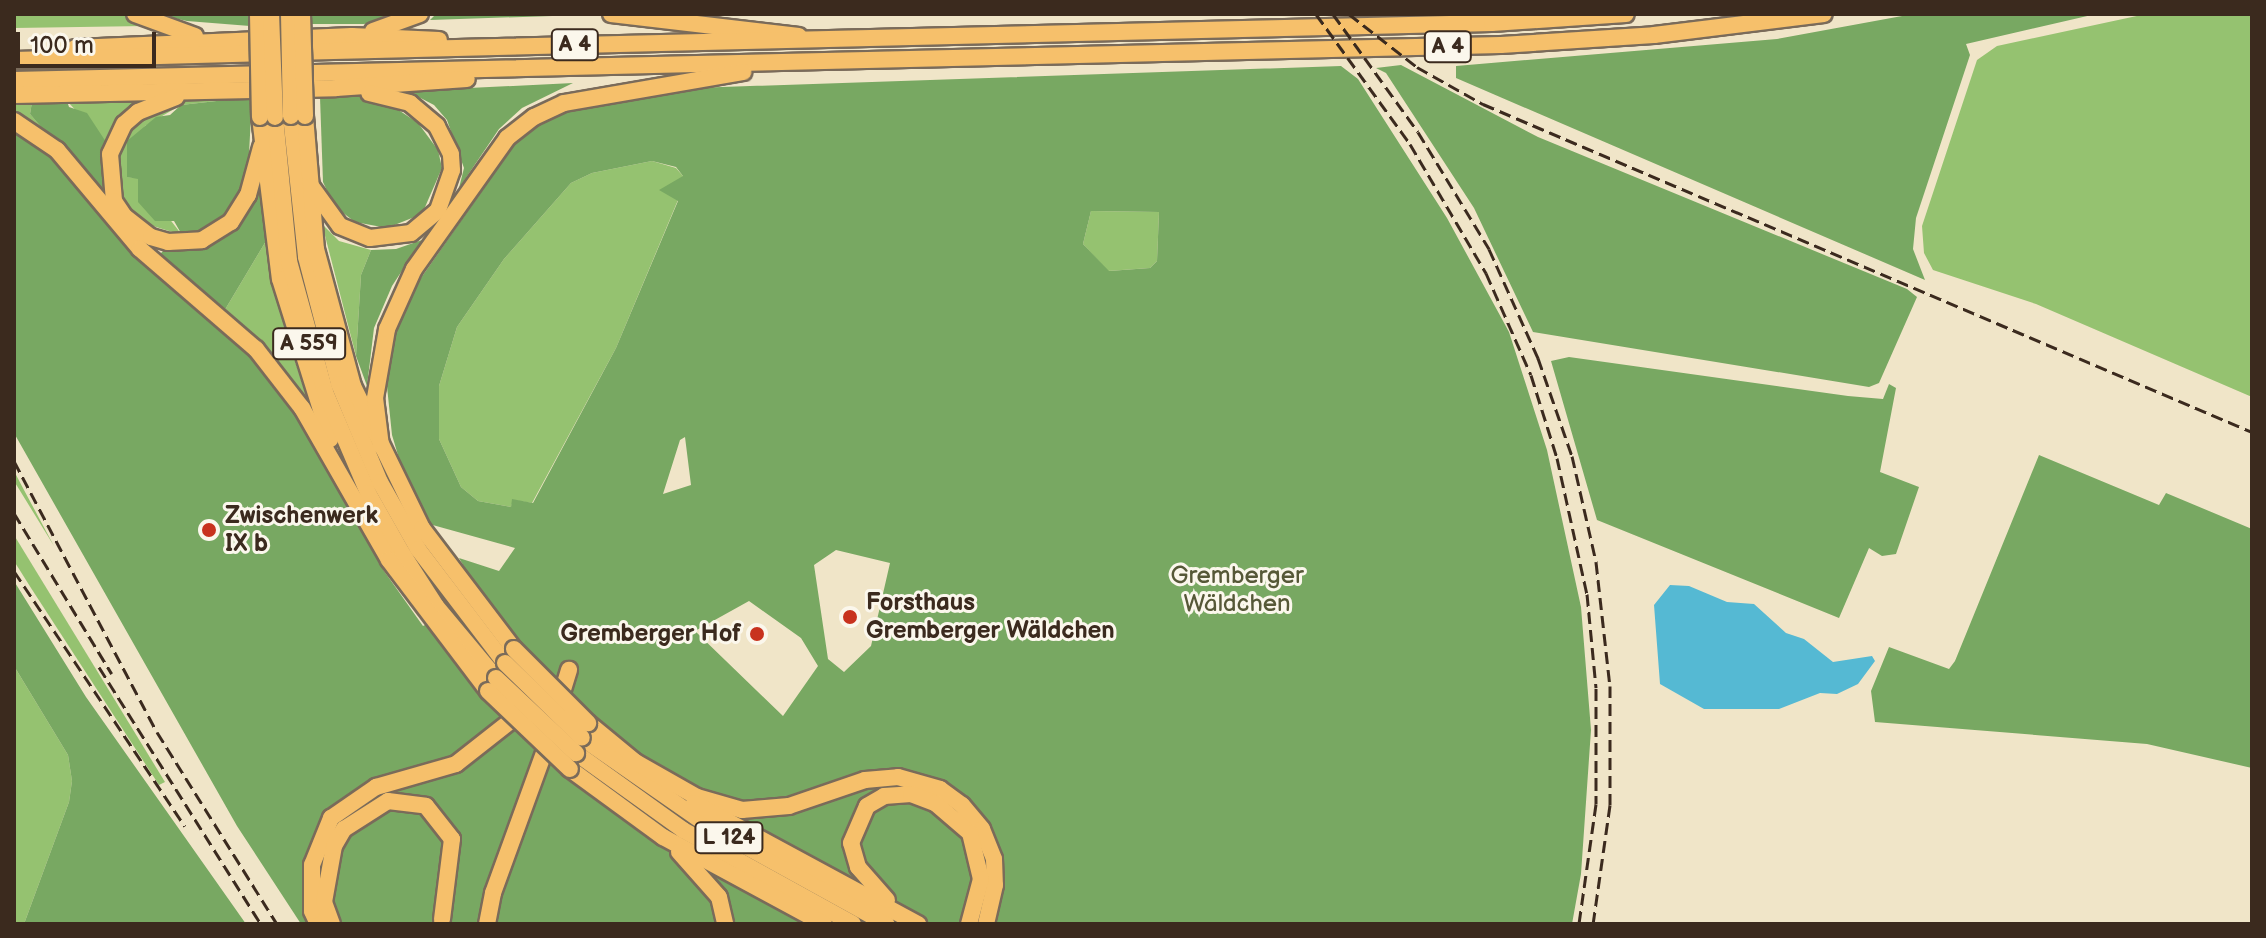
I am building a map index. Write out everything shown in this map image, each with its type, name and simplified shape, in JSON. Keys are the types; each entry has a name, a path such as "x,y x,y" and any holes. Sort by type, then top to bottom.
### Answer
{"highway":[{"path":"135,14 152,24 212,40 418,37 476,47"},
{"path":"258,14 283,116 308,178 326,212 351,233 370,238 411,233 438,210 447,191 451,154 428,114 392,97 336,88"},
{"name":"A 559","path":"271,14 283,116 319,320 364,446 410,551 501,670"},
{"name":"A 559","path":"283,116 289,14"},
{"path":"215,90 156,103 124,124 107,169 109,188 124,216 168,242 202,240 217,233 245,202 261,147 283,116 302,14"},
{"path":"352,36 420,14"},
{"path":"611,14 772,29 820,41"},
{"name":"A 4","path":"14,57 820,41 1492,23 1626,14"},
{"name":"A 4","path":"14,80 1532,44 1824,14"},
{"name":"A 4","path":"14,57 212,40"},
{"path":"381,446 375,398 387,329 414,269 507,138 564,103 774,64"},
{"path":"14,95 336,88 447,82 520,70"},
{"path":"14,121 57,150 140,249 256,349 302,408 396,571 579,746 719,897 725,924"},
{"path":"261,147 285,301 315,403 354,496"},
{"path":"308,178 316,249 333,322 353,386 381,446 501,670 579,746 630,759 697,797 742,810 789,806 865,780 898,777 940,789 962,805 982,829 994,859 995,885 986,924"},
{"path":"487,924 493,893 569,670"},
{"path":"318,924 312,911 312,865 331,818 376,787 456,764 534,703"},
{"name":"L 124","path":"579,746 683,830 853,924"},
{"name":"L 124","path":"579,746 707,825 886,924"},
{"path":"630,759 715,816 917,924"},
{"path":"917,924 874,889 851,843 867,806 884,796 911,794 935,803 970,833 981,879 969,924"},
{"path":"332,924 324,902 334,846 344,829 367,809 388,801 426,806 452,839 442,919"},
{"path":"663,837 824,924"}],"green space":[{"path":"14,14 126,14 145,26 14,28"},
{"path":"156,14 248,14 250,26 187,21"},
{"path":"312,14 408,14 364,24 312,24"},
{"path":"436,14 579,14 582,15 430,20"},
{"path":"1913,14 2096,14 1966,44 1970,55 1916,218 1913,249 1925,280 1456,78 1456,66 1777,39"},
{"path":"2146,14 2252,14 2252,397 2036,304 1933,270 1924,253 1922,226 1977,60 1997,46"},
{"path":"1401,65 1538,137 1907,289 1917,297 1879,383 1869,387 1533,332 1474,208 1386,73 1376,68"},
{"name":"Gremberger Wäldchen","path":"1341,66 1358,79 1447,218 1509,332 1547,450 1581,607 1591,730 1581,874 1572,924 301,924 237,826 14,433 14,127 70,173 137,255 228,329 277,381 348,497 384,571 423,626 482,597 459,558 499,571 515,548 429,524 406,482 392,435 386,377 394,337 416,285 515,144 553,114 605,95 694,88","holes":["652,161 676,167 683,176 659,190 678,201 616,348 533,503 512,499 511,507 478,501 461,487 439,439 439,386 457,327 504,259 571,183 592,173","1091,211 1159,212 1157,261 1150,268 1109,271 1083,244","685,437 691,485 663,494 680,440","836,550 890,563 871,646 844,672 828,659 814,565","749,601 801,638 818,666 783,716 695,631"]},
{"path":"573,83 522,108 499,129 459,188 464,168 447,120 434,105 407,91"},
{"path":"365,96 391,105 418,123 438,150 442,168 422,214 387,228 355,222 334,206 323,182 320,97"},
{"path":"252,97 181,105 145,126 127,177 138,178 182,235 140,222 119,190 117,154 140,119 179,101"},
{"path":"252,97 248,173 226,216 198,233 182,235 174,221 155,221 138,202 138,179 127,177 127,141 156,117 170,115 181,105"},
{"path":"149,100 108,145 67,101"},
{"path":"67,101 69,107 87,113 108,145 106,189 95,190 30,114 32,102"},
{"path":"32,102 30,114 59,147 14,116 14,103"},
{"path":"652,161 676,168 683,176 678,200 616,348 532,503 513,500 511,507 478,501 461,487 439,439 439,386 457,327 504,259 571,183 592,173"},
{"path":"260,189 266,241 223,313 156,258 168,246 203,244"},
{"path":"1091,211 1159,212 1157,261 1150,268 1108,271 1083,244"},
{"path":"322,224 339,241 371,250 361,275 356,356"},
{"path":"422,240 392,286 374,328 367,386 356,356 361,275 371,250 396,249"},
{"path":"266,241 285,330 310,408 223,313"},
{"path":"1569,357 1848,396 1883,399 1889,384 1896,388 1880,472 1919,487 1896,554 1882,556 1869,548 1839,618 1597,520 1551,361"},
{"path":"2039,455 2159,505 2166,493 2252,529 2252,768 2147,744 1875,722 1871,691 1889,647 1949,669 1955,661"},
{"path":"14,471 24,490 54,546 14,481"},
{"path":"14,535 165,782 159,785 14,561"},
{"path":"14,581 86,697 246,924 24,924 69,802 72,781 68,755 14,666"},
{"path":"14,666 68,755 72,781 69,802 24,924 14,924"}],"water":[{"path":"1670,585 1689,586 1727,602 1754,604 1786,633 1804,639 1833,662 1872,656 1875,661 1858,684 1837,694 1820,693 1779,709 1704,709 1660,684 1654,605"}],"railway":[{"path":"1316,14 1410,144 1486,273 1531,375 1557,458 1587,594 1596,688 1596,804 1579,924"},
{"path":"1333,14 1418,132 1489,249 1538,358 1572,456 1596,562 1610,686 1610,805 1593,924"},
{"path":"1349,14 1417,67 1483,104 2252,432"},
{"path":"14,461 157,732 277,924"},
{"path":"14,513 112,674"},
{"path":"14,571 185,826"},
{"path":"99,667 261,924"}],"place":[{"name":"Zwischenwerk IX b","path":"209,530"},
{"name":"Forsthaus Gremberger Wäldchen","path":"850,617"},
{"name":"Gremberger Hof","path":"757,634"}]}
